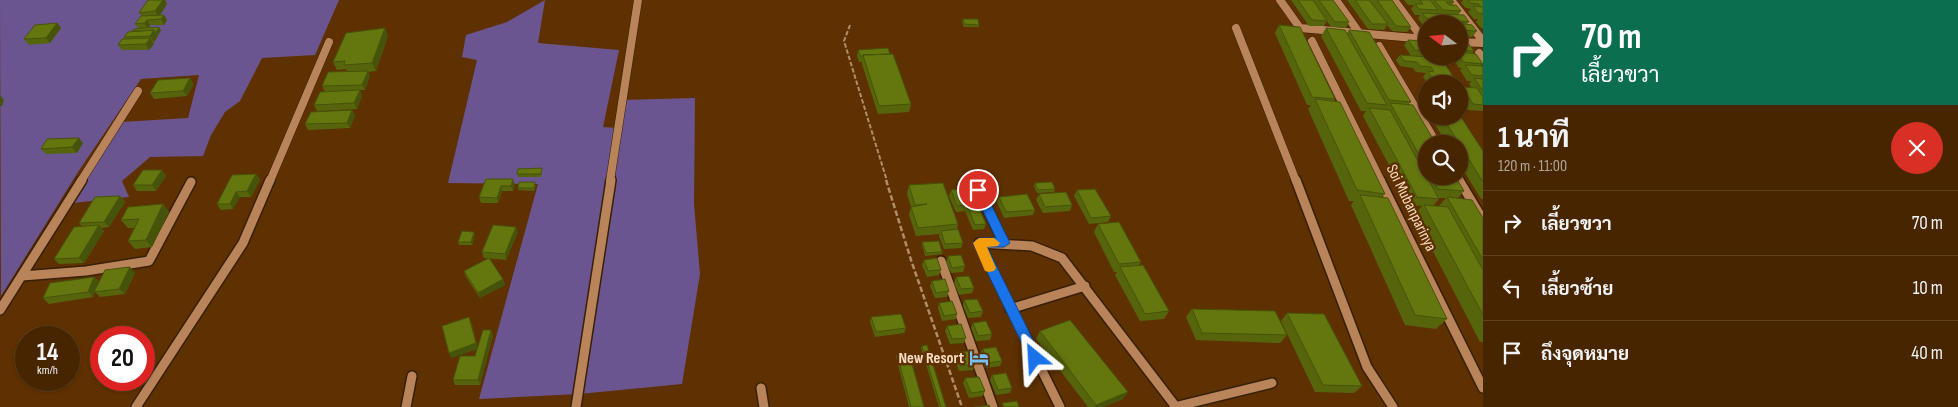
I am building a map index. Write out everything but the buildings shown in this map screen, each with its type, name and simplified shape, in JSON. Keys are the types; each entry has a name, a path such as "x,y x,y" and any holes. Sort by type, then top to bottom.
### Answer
{"street":[{"path":"576,407 638,0"},
{"path":"1280,0 1300,28 1418,38"},
{"path":"1336,0 1360,34"},
{"path":"1394,0 1418,30"},
{"path":"1451,0 1483,42"},
{"path":"1236,28 1315,228 1366,367 1394,407"},
{"name":"Soi Mubanparinya","path":"1312,41 1483,388"},
{"path":"136,407 243,243 329,42"},
{"path":"1468,42 1483,42"},
{"path":"1379,46 1432,135"},
{"path":"0,310 138,91"},
{"path":"22,276 86,271 150,261 192,182"},
{"path":"1462,185 1483,220"},
{"path":"978,190 1004,243"},
{"path":"1060,407 979,243 1004,243 1048,249 1062,258 1175,407 1272,383"},
{"path":"941,261 993,407"},
{"path":"1010,309 1085,286"},
{"path":"761,388 764,407"}],"lane":[{"path":"406,407 412,376"}],"path":[{"path":"850,25 844,41 911,260 962,407"}],"shaded area":[{"path":"0,0 339,0 315,55 262,58 240,101 225,112 211,135 203,156 150,157 122,181 129,197 73,203 121,122 188,118 199,75 141,79 78,172 1,296"},
{"path":"545,0 538,43 619,50 603,127 618,128 623,100 695,98 694,204 700,274 682,384 579,394 479,399 538,184 448,183 477,60 462,57 466,35 507,22"}],"slow traffic":[{"path":"989,268 979,243 994,243"}],"place":[{"name":"New Resort","path":"979,358"}],"route":[{"path":"978,190 1004,243 979,243 983,255 1035,358"}]}
